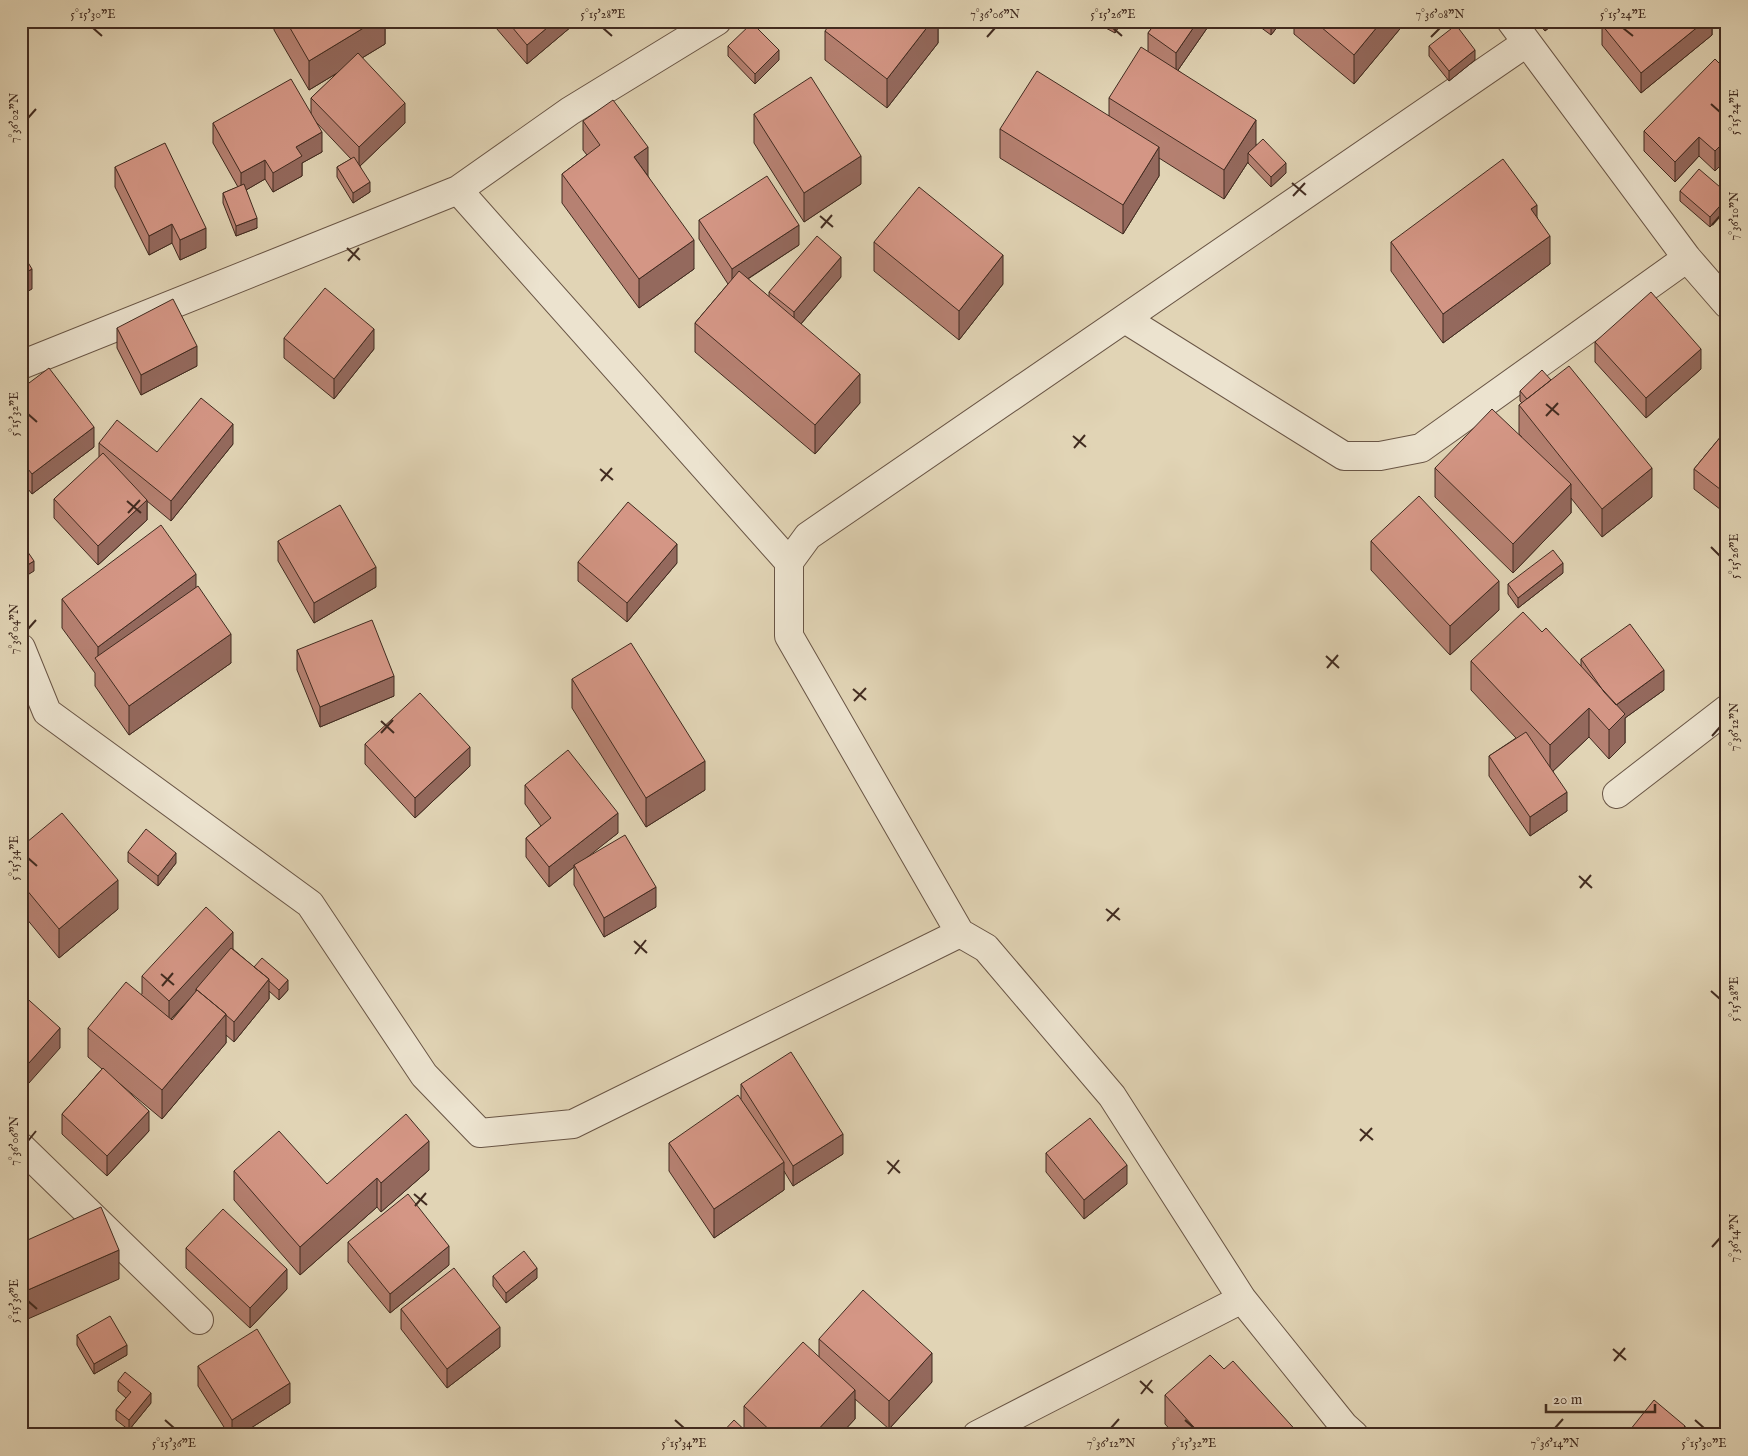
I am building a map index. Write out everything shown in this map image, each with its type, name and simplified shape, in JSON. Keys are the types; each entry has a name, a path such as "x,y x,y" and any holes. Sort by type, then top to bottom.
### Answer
{"street":[{"path":"21,365 458,190 570,110 717,21"},
{"path":"1354,1435 1344,1426 1242,1299 1112,1096 986,948 960,933 789,636 789,562 808,536 1125,318 1518,32 1687,258 1727,304"},
{"path":"458,190 789,562"},
{"path":"1125,318 1344,456 1380,456 1421,448 1687,258"},
{"path":"21,648 47,712 310,904 424,1076 480,1133 573,1124 960,933"},
{"path":"1617,794 1727,709"},
{"path":"21,1147 199,1320"},
{"path":"977,1435 1242,1299"}],"building":[{"path":"286,21 375,21 309,61"},
{"path":"507,21 555,21 527,45"},
{"path":"832,21 932,21 887,79 825,31"},
{"path":"1157,21 1198,21 1176,53 1148,33"},
{"path":"1314,21 1382,21 1354,55"},
{"path":"1607,21 1705,21 1641,73 1602,25"},
{"path":"752,23 779,50 755,74 728,46"},
{"path":"1456,25 1475,50 1449,71 1429,46"},
{"path":"1141,47 1256,120 1224,170 1109,98"},
{"path":"358,53 405,103 359,147 311,98"},
{"path":"1715,59 1727,71 1727,139 1715,151 1699,137 1675,162 1644,131"},
{"path":"1037,71 1159,147 1123,205 1000,129"},
{"path":"811,77 861,156 804,193 754,114"},
{"path":"291,79 322,132 296,147 302,156 273,173 265,160 241,173 213,123"},
{"path":"613,100 648,147 634,157 694,240 639,279 562,174 600,145 583,121"},
{"path":"1263,139 1286,163 1271,177 1248,153"},
{"path":"165,143 206,228 180,240 172,224 149,236 115,167"},
{"path":"354,157 370,182 353,193 337,167"},
{"path":"1503,159 1537,205 1531,209 1550,236 1443,314 1391,242"},
{"path":"1699,169 1727,193 1727,198 1710,217 1680,191"},
{"path":"767,176 799,225 732,269 699,220"},
{"path":"244,184 257,218 236,226 223,193"},
{"path":"919,187 1003,255 959,311 874,242"},
{"path":"817,236 841,257 794,312 769,292"},
{"path":"21,251 32,269 21,275"},
{"path":"739,271 860,374 815,425 695,323"},
{"path":"325,288 374,329 334,379 284,338"},
{"path":"1651,292 1701,349 1646,398 1595,342"},
{"path":"173,299 197,346 141,375 117,328"},
{"path":"1569,366 1652,468 1602,509 1519,405"},
{"path":"49,368 94,427 32,474 21,460 21,389"},
{"path":"1542,370 1551,380 1527,399 1520,391"},
{"path":"201,398 233,424 171,501 99,443 117,420 157,452"},
{"path":"1492,409 1571,484 1513,544 1435,468"},
{"path":"1727,429 1727,490 1725,493 1694,469"},
{"path":"103,453 147,500 98,546 54,499"},
{"path":"1419,496 1499,581 1450,626 1371,541"},
{"path":"628,502 677,544 627,603 578,562"},
{"path":"340,505 376,567 314,603 278,541"},
{"path":"1727,516 1727,530 1720,522"},
{"path":"161,525 196,574 98,647 62,599"},
{"path":"21,542 34,561 21,569"},
{"path":"1553,550 1563,563 1518,598 1508,584"},
{"path":"198,586 231,634 129,706 95,658"},
{"path":"1523,612 1542,632 1546,628 1625,714 1609,730 1589,708 1550,745 1471,661"},
{"path":"372,620 394,676 320,707 297,650"},
{"path":"1630,624 1664,670 1616,705 1604,692 1581,659"},
{"path":"631,643 705,761 646,798 572,679"},
{"path":"420,693 470,747 415,798 365,744"},
{"path":"1526,732 1567,792 1530,817 1489,756"},
{"path":"568,750 618,813 549,867 526,838 551,818 525,785"},
{"path":"62,813 118,880 59,929 21,883 21,847"},
{"path":"146,829 176,853 158,876 128,852"},
{"path":"625,835 656,887 604,918 574,865"},
{"path":"206,907 233,932 169,1001 142,976"},
{"path":"231,948 269,979 234,1022 196,989"},
{"path":"262,958 288,980 279,990 254,967"},
{"path":"126,982 172,1020 197,990 226,1014 162,1090 88,1028"},
{"path":"21,993 60,1028 21,1072"},
{"path":"791,1052 843,1134 793,1166 741,1084"},
{"path":"103,1068 149,1111 107,1156 62,1114"},
{"path":"738,1095 784,1162 714,1209 669,1143"},
{"path":"406,1114 429,1141 381,1183 377,1178 300,1247 234,1171 279,1131 327,1184"},
{"path":"1090,1118 1127,1165 1084,1200 1046,1153"},
{"path":"408,1194 449,1246 390,1294 348,1242"},
{"path":"101,1207 119,1250 21,1293 21,1243"},
{"path":"223,1209 287,1269 250,1308 186,1248"},
{"path":"524,1251 537,1268 506,1293 493,1276"},
{"path":"454,1268 500,1327 447,1369 401,1309"},
{"path":"863,1290 932,1353 889,1401 819,1339"},
{"path":"110,1316 127,1345 94,1364 77,1335"},
{"path":"257,1329 290,1383 232,1420 198,1366"},
{"path":"803,1342 855,1390 813,1435 775,1435 744,1406"},
{"path":"1210,1355 1224,1369 1233,1361 1300,1435 1201,1435 1165,1395"},
{"path":"125,1372 151,1393 129,1420 116,1410 131,1392 118,1381"},
{"path":"1654,1400 1685,1426 1678,1435 1626,1435"},
{"path":"734,1420 750,1435 720,1435"}]}
